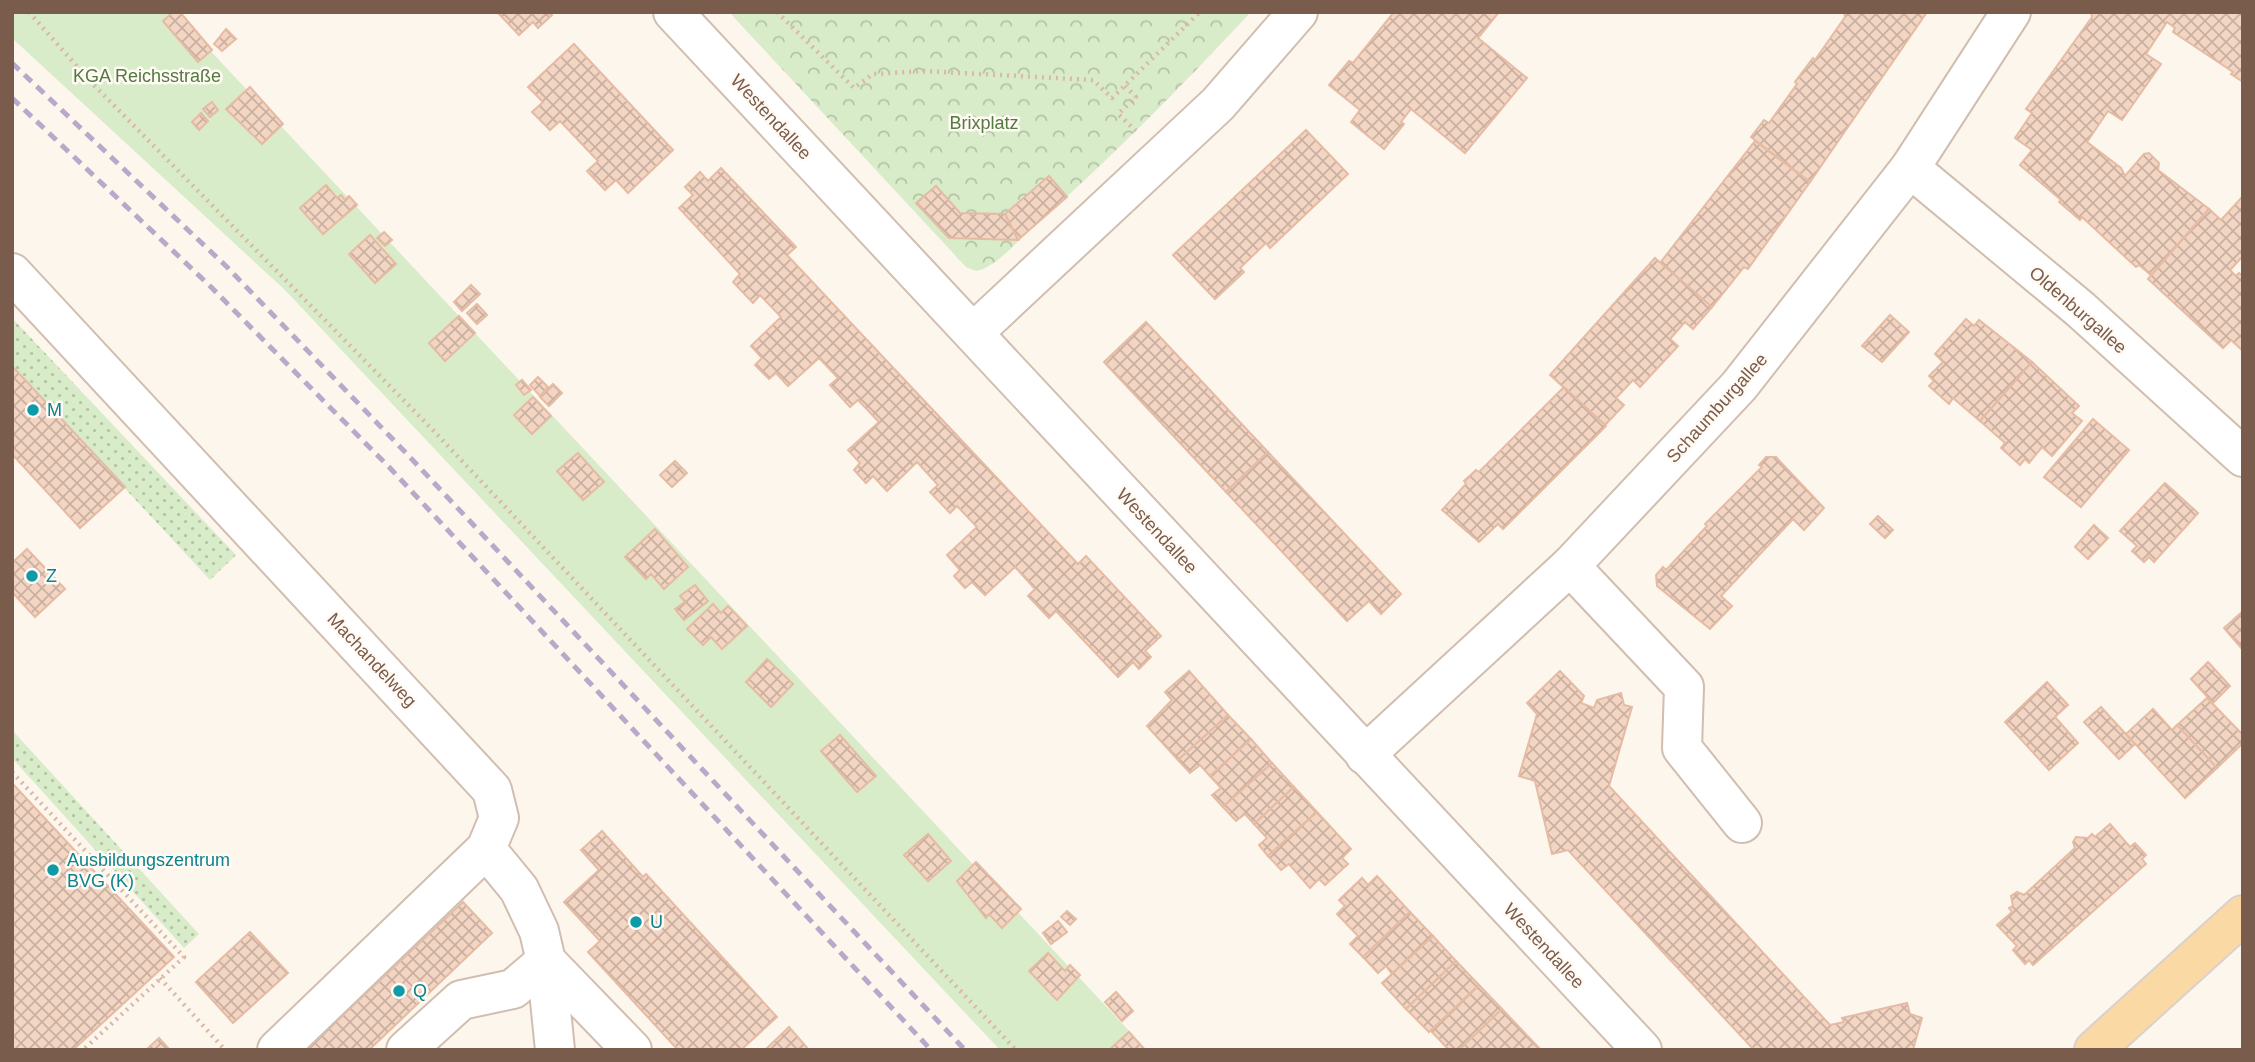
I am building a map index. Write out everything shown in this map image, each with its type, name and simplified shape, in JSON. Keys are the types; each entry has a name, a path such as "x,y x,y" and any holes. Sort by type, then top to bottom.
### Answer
{"main road":[{"path":"2094,1050 2243,915"}],"street":[{"name":"Westendallee","path":"673,12 1642,1050"},
{"path":"973,333 1218,104 1298,12"},
{"name":"Schaumburgallee","path":"1365,755 1570,566 1739,386 1910,168 2011,12"},
{"name":"Oldenburgallee","path":"1910,168 2080,309 2243,457"},
{"name":"Machandelweg","path":"12,273 492,790 499,818 486,849 277,1050"},
{"path":"1570,566 1684,687 1682,748 1742,823"},
{"path":"486,849 519,889 539,931 546,961 555,1050"},
{"path":"407,1050 461,1000 513,989 546,961"},
{"path":"546,961 632,1050"}],"path":[{"path":"29,12 87,78 431,428 1016,1050"},
{"path":"777,12 854,88 873,74 925,71 1093,80 1112,98 1200,12"},
{"path":"1125,86 1136,97 1118,114 1134,129"},
{"path":"12,772 184,957 83,1050"},
{"path":"160,978 225,1050"}],"green space":[{"name":"KGA Reichsstraße","path":"12,12 174,12 1147,1050 1000,1050 285,290 12,38"},
{"name":"Brixplatz","path":"729,12 1251,12 1087,178 1004,254 990,265 976,271 966,267"},
{"path":"12,318 236,555 210,580 12,367"},
{"path":"12,730 199,934 184,948 12,758"}],"building":[{"path":"173,12 180,12 212,50 198,62 163,21"},
{"path":"497,12 549,12 552,15 538,28 533,22 519,35"},
{"path":"1394,12 1499,12 1478,38 1527,78 1465,153 1411,109 1401,122 1404,124 1384,149 1351,122 1360,110 1329,85 1349,61 1353,63"},
{"path":"1844,12 1927,12 1810,182 1751,137 1764,120 1769,123 1797,84 1795,82 1813,58 1815,60 1845,17"},
{"path":"2091,12 2243,12 2243,82 2231,74 2233,72 2173,32 2175,28 2167,22 2146,54 2161,64 2122,120 2108,111 2087,142 2121,168 2125,176 2144,154 2149,153 2159,163 2158,170 2209,209 2151,275 2139,265 2136,267 2082,217 2080,220 2020,165 2032,150 2015,138 2032,113 2026,109 2092,17"},
{"path":"226,29 236,39 222,51 214,44"},
{"path":"574,44 673,150 628,193 616,180 605,190 587,171 598,161 560,121 550,130 532,112 543,102 528,87"},
{"path":"250,87 283,124 262,144 226,109"},
{"path":"212,102 218,110 210,117 203,109"},
{"path":"201,113 208,121 199,130 192,122"},
{"path":"1306,130 1348,174 1270,248 1266,243 1240,268 1244,272 1215,299 1173,255"},
{"path":"1755,141 1810,182 1748,269 1744,267 1712,307 1660,263"},
{"path":"721,168 796,247 787,255 1078,564 1086,556 1161,636 1145,651 1151,657 1139,669 1133,662 1118,677 1056,611 1049,618 1028,596 1035,589 1015,567 985,595 972,582 965,588 954,576 960,570 947,555 977,527 957,506 950,513 930,492 938,485 917,462 887,491 873,476 866,483 854,470 860,463 848,450 879,422 858,400 850,407 830,385 838,378 819,358 788,386 776,373 769,379 755,365 762,358 751,346 781,317 760,295 753,303 733,282 740,274 679,208 693,195 685,187 700,172 708,181"},
{"path":"1049,176 1067,197 1018,240 1005,214"},
{"path":"326,185 337,198 341,195 345,200 349,196 357,205 323,234 300,208"},
{"path":"936,186 960,213 1005,214 1018,240 949,238 916,203"},
{"path":"2243,196 2243,256 2230,270 2236,276 2239,273 2243,276 2243,351 2231,340 2223,348 2148,279 2209,209 2221,220"},
{"path":"384,232 392,240 385,246 377,238"},
{"path":"370,235 396,264 375,283 349,254"},
{"path":"1655,258 1712,307 1693,329 1685,322 1670,339 1678,346 1640,387 1633,380 1616,398 1624,405 1605,425 1550,375"},
{"path":"471,285 480,294 462,311 454,302"},
{"path":"477,304 487,315 477,324 467,313"},
{"path":"1890,315 1909,332 1882,362 1862,346"},
{"path":"459,316 475,333 445,361 429,343"},
{"path":"1966,319 1974,326 1979,320 2032,362 1980,421 1953,398 1949,404 1929,386 1934,381 1929,376 1943,362 1935,354"},
{"path":"1146,322 1268,452 1226,492 1104,362"},
{"path":"2032,362 2079,406 2072,413 2082,421 2052,456 2042,447 2029,463 2025,459 2020,465 2001,448 2005,443 1980,421"},
{"name":"M","path":"12,366 125,487 80,528 12,454"},
{"path":"538,377 548,387 540,396 530,385"},
{"path":"522,380 531,390 524,395 516,385"},
{"path":"553,384 562,393 549,406 540,397"},
{"path":"1564,387 1606,426 1503,529 1498,524 1479,542 1442,510 1466,484 1464,481 1476,470 1479,472"},
{"path":"533,397 551,416 532,434 514,415"},
{"path":"2093,419 2129,450 2081,507 2044,477"},
{"path":"1268,452 1401,594 1381,614 1369,601 1347,621 1226,492"},
{"path":"578,453 604,482 583,500 557,471"},
{"path":"1766,457 1776,457 1824,508 1804,530 1793,519 1721,596 1732,606 1710,629 1657,586 1656,575 1663,567 1666,570 1707,526 1705,524 1762,467 1759,465"},
{"path":"675,461 687,473 672,487 660,475"},
{"path":"2165,483 2198,513 2154,562 2149,557 2144,562 2132,551 2137,546 2120,531"},
{"path":"1878,516 1893,530 1885,538 1870,524"},
{"path":"2094,525 2108,538 2088,559 2075,547"},
{"path":"655,529 688,567 664,589 651,574 646,579 625,557"},
{"name":"Z","path":"27,549 65,589 35,617 12,592 12,563"},
{"path":"695,585 708,601 684,620 675,609 685,602 680,596"},
{"path":"713,604 721,613 728,606 747,626 722,649 711,637 703,645 687,629"},
{"path":"2243,611 2243,650 2224,628"},
{"path":"767,659 793,684 771,707 746,682"},
{"path":"2208,662 2230,686 2213,703 2191,679"},
{"path":"1189,671 1228,715 1178,760 1147,726 1172,700 1165,692"},
{"path":"1560,671 1584,696 1581,703 1594,708 1597,700 1621,693 1624,705 1632,707 1609,786 1830,1025 1844,1022 1842,1018 1907,1003 1910,1014 1922,1018 1913,1050 1754,1050 1568,850 1552,854 1535,781 1519,776 1537,714 1527,703"},
{"path":"2047,682 2068,705 2055,717 2078,743 2049,770 2005,722"},
{"path":"2207,698 2243,735 2243,743 2217,768 2177,725"},
{"path":"2101,707 2135,744 2119,759 2084,722"},
{"path":"2153,709 2172,730 2177,725 2217,768 2185,798 2126,734"},
{"path":"1228,715 1251,739 1210,776 1200,765 1190,773 1178,760"},
{"path":"840,735 876,776 857,792 821,751"},
{"path":"1251,739 1272,763 1223,807 1212,795 1221,788 1210,776"},
{"path":"1272,763 1294,787 1254,824 1245,814 1236,821 1223,807"},
{"name":"Ausbildungszentrum BVG (K)","path":"12,783 174,957 73,1050 12,1050"},
{"path":"1294,787 1317,812 1268,856 1259,845 1267,838 1254,824"},
{"path":"1317,812 1351,849 1342,858 1348,864 1325,885 1319,879 1310,888 1289,864 1281,870 1268,856"},
{"path":"2110,824 2130,847 2135,843 2146,855 2142,859 2146,864 2033,965 2029,960 2025,964 2013,950 2017,946 1997,925 2012,912 2009,908 2013,906 2011,896 2017,892 2024,895 2075,848 2073,842 2076,837 2088,838 2092,834 2095,837"},
{"name":"U","path":"602,831 643,877 646,874 777,1017 741,1050 678,1050 588,952 600,941 564,902 599,870 581,850"},
{"path":"928,834 951,861 928,881 904,855"},
{"path":"976,862 1021,909 1002,928 989,914 986,918 957,881"},
{"path":"1377,876 1410,912 1363,957 1350,944 1358,936 1337,914 1345,906 1339,900 1362,878 1368,885"},
{"name":"Q","path":"463,902 492,933 369,1050 306,1050"},
{"path":"1067,911 1076,919 1070,925 1061,917"},
{"path":"1410,912 1433,936 1392,974 1386,966 1378,973 1363,957"},
{"path":"1058,921 1067,932 1051,944 1043,933"},
{"path":"250,932 288,973 233,1023 196,982"},
{"path":"1433,936 1456,961 1406,1009 1382,983"},
{"path":"1048,953 1065,971 1070,965 1080,975 1057,1000 1029,971"},
{"path":"1456,961 1479,985 1429,1032 1406,1009"},
{"path":"1479,985 1502,1009 1459,1050 1449,1050 1431,1031"},
{"path":"1116,992 1133,1011 1122,1021 1105,1002"},
{"path":"1502,1009 1541,1050 1459,1050"},
{"path":"789,1027 809,1050 765,1050"},
{"path":"1129,1032 1145,1050 1109,1050"},
{"path":"159,1038 170,1050 146,1050"}],"railway":[{"path":"12,63 227,267 407,454 965,1050"},
{"path":"12,98 210,286 390,468 931,1050"}],"place":[{"name":"M","path":"33,410"},
{"name":"Z","path":"32,576"},
{"name":"Ausbildungszentrum BVG (K)","path":"53,870"},
{"name":"U","path":"636,922"},
{"name":"Q","path":"399,991"}]}
